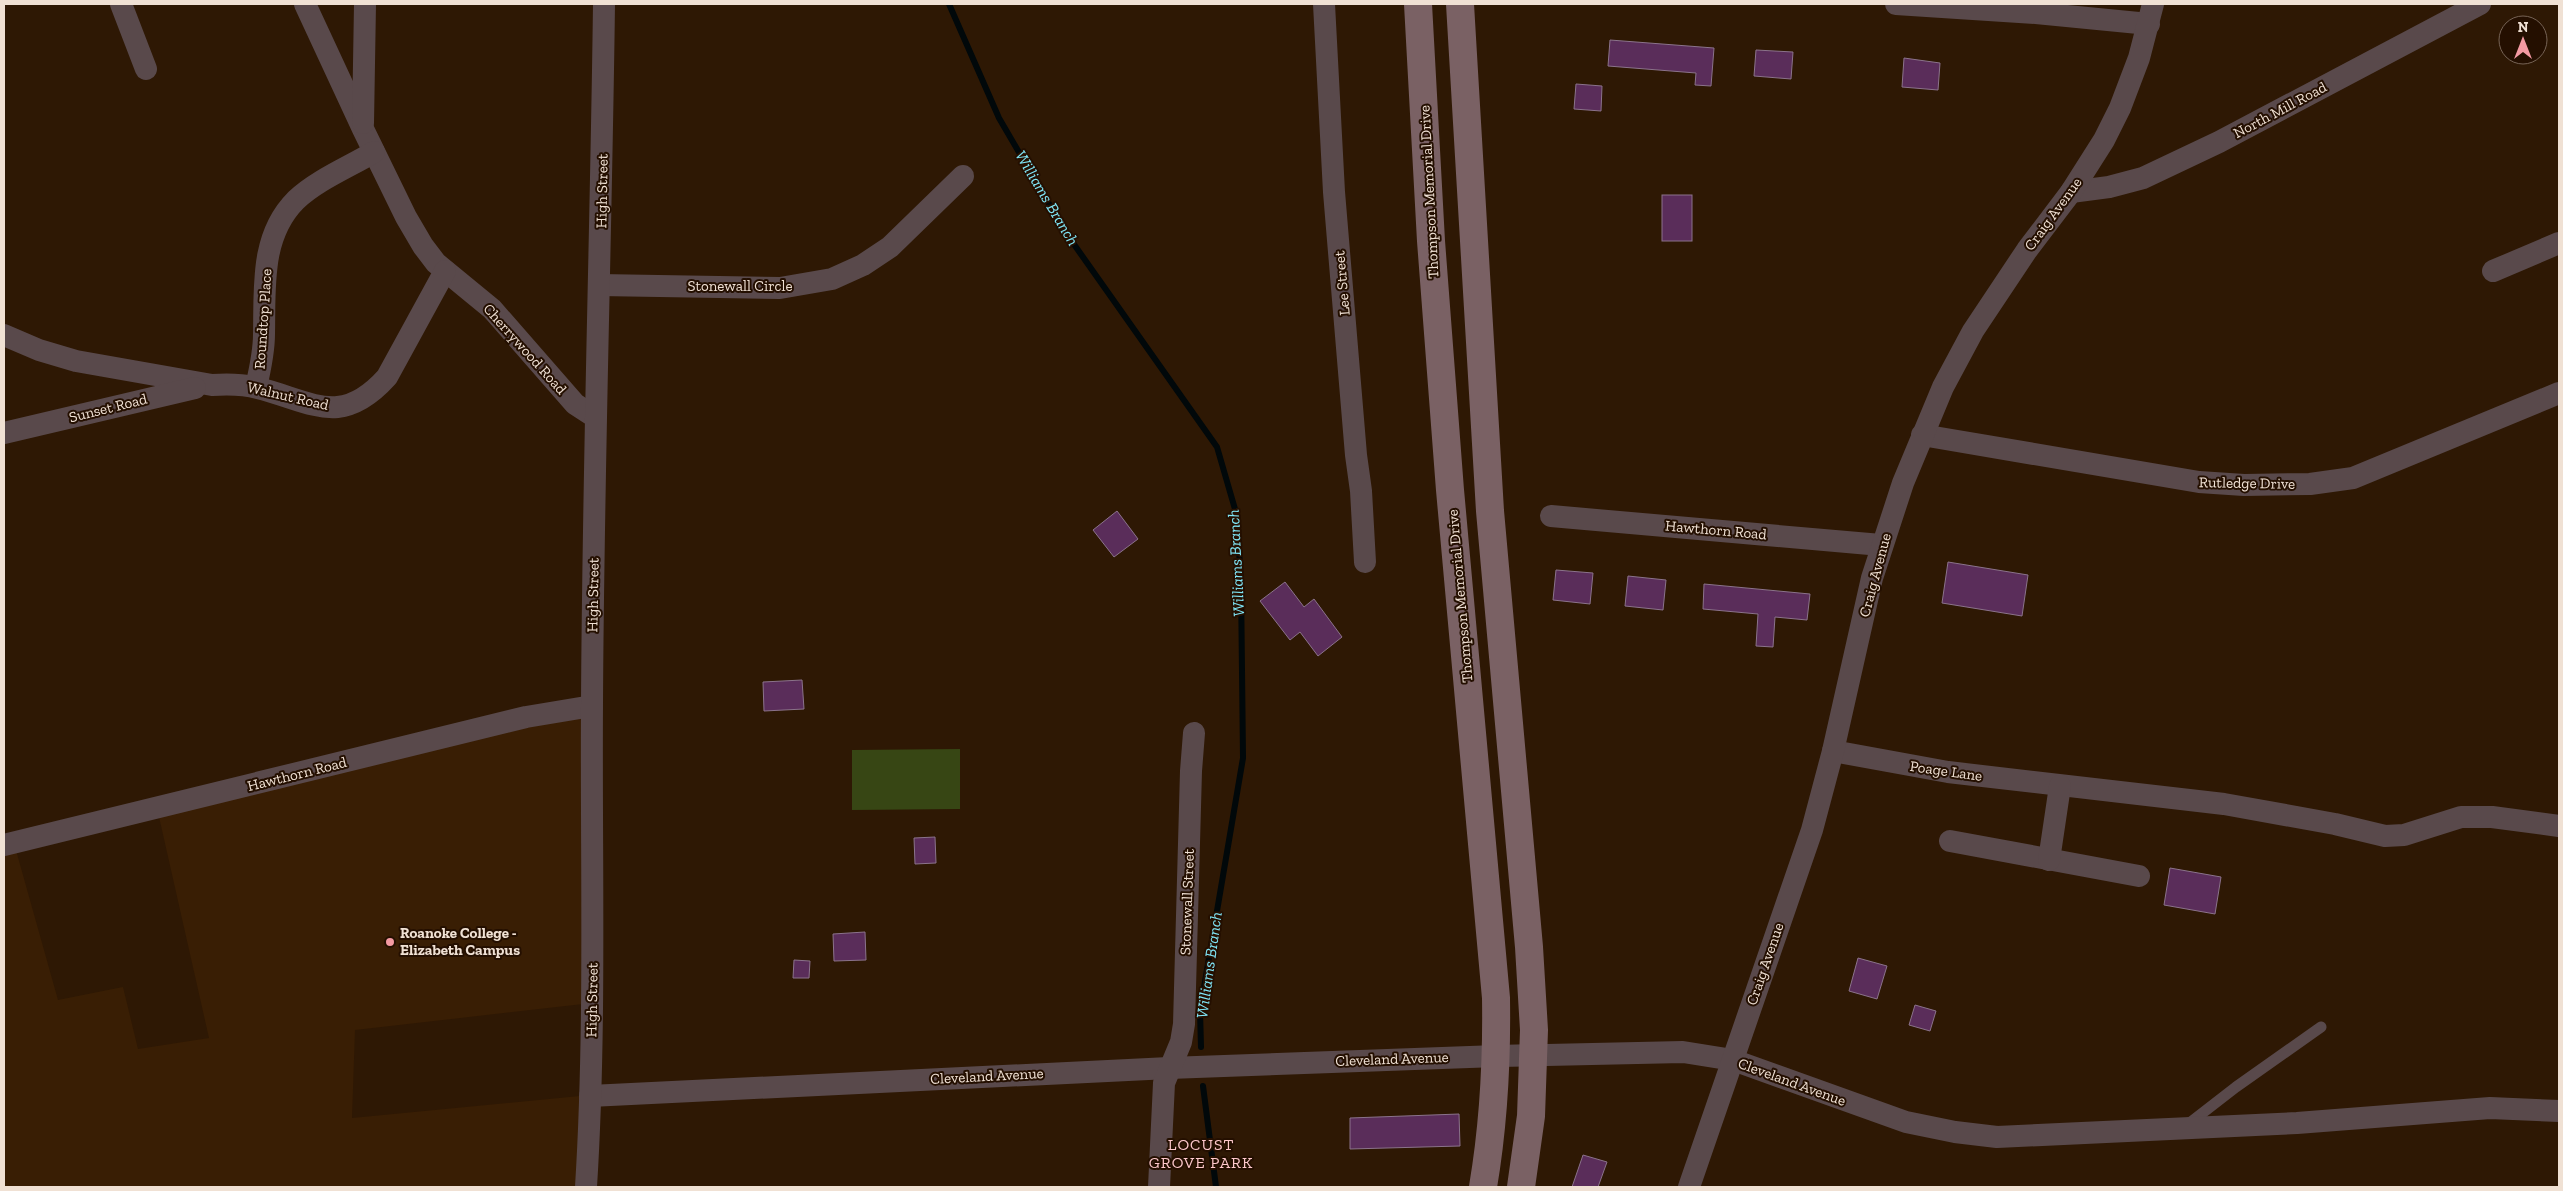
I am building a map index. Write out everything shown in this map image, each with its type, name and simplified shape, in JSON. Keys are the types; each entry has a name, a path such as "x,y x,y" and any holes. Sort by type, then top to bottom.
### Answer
{"main road":[{"name":"Thompson Memorial Drive","path":"1418,4 1431,241 1450,490 1496,998 1497,1056 1492,1136 1483,1187"},
{"path":"1460,4 1490,510 1529,947 1534,1055 1531,1116 1521,1187"}],"street":[{"path":"121,4 146,69"},
{"name":"Cherrywood Road","path":"305,4 374,152 406,217 423,246 446,271 492,309 575,404 595,417"},
{"name":"Cherrywood Road","path":"363,129 365,4"},
{"name":"High Street","path":"586,1187 590,1096 595,417 600,285 604,4"},
{"name":"Lee Street","path":"1324,4 1334,192 1366,562"},
{"path":"1896,4 2036,13 2151,14"},
{"name":"North Mill Road","path":"2071,192 2110,187 2143,178 2219,142 2480,4"},
{"name":"Craig Avenue","path":"1689,1187 1812,830 1833,751 1881,545 1922,435 1943,387 1990,302 2071,192 2104,140 2120,108 2139,58 2151,14"},
{"name":"Roundtop Place","path":"256,387 264,335 266,269 273,235 284,214 298,199 374,152"},
{"name":"Stonewall Circle","path":"600,285 780,288 832,279 863,265 890,247 964,176"},
{"path":"2493,271 2559,243"},
{"name":"Walnut Road","path":"4,335 39,350 76,361 212,385 231,384 256,387 322,407 340,408 357,402 373,392 387,377 446,271"},
{"name":"Sunset Road","path":"4,433 173,391 212,385"},
{"name":"Rutledge Drive","path":"1922,435 2200,482 2244,485 2310,484 2353,478 2559,393"},
{"name":"Hawthorn Road","path":"1551,516 1881,545"},
{"name":"Hawthorn Road","path":"4,845 526,717 592,706"},
{"name":"Stonewall Street","path":"1159,1187 1164,1083 1181,1042 1184,1024 1191,771 1194,733"},
{"name":"Poage Lane","path":"1833,751 1948,772 2224,804 2335,824 2385,836 2404,835 2461,817 2492,817 2559,826"},
{"path":"2049,860 2060,786"},
{"path":"1950,841 2139,876"},
{"name":"Cleveland Avenue","path":"590,1096 1169,1068 1497,1056 1683,1052 1733,1060 1906,1122 1955,1132 1997,1136 2182,1130 2490,1108 2559,1111"}],"lane":[{"path":"2182,1130 2236,1087 2321,1027"}],"shaded area":[{"name":"Roanoke College - Elizabeth Campus","path":"592,706 592,1003 355,1030 352,1118 590,1095 586,1187 4,1187 4,845 14,843 58,1000 123,987 138,1049 209,1038 157,808"}],"green space":[{"path":"960,749 960,809 852,810 852,750"}],"building":[{"path":"1610,40 1714,48 1711,86 1695,85 1696,73 1608,66"},
{"path":"1756,50 1793,52 1791,79 1754,76"},
{"path":"1904,58 1940,63 1938,90 1902,87"},
{"path":"1576,84 1602,86 1601,111 1574,109"},
{"path":"1662,195 1692,195 1692,241 1662,241"},
{"path":"1117,511 1138,539 1114,557 1093,530"},
{"path":"1948,562 2028,575 2022,616 1942,603"},
{"path":"1556,570 1593,573 1590,604 1553,600"},
{"path":"1628,576 1666,580 1663,610 1625,606"},
{"path":"1285,582 1304,607 1314,599 1342,637 1318,656 1300,632 1290,640 1260,601"},
{"path":"1704,584 1810,594 1807,620 1775,617 1773,647 1756,646 1758,614 1703,609"},
{"path":"802,680 804,709 764,711 763,682"},
{"path":"935,837 936,863 915,864 914,838"},
{"path":"2170,868 2221,877 2215,914 2164,905"},
{"path":"865,932 866,960 834,961 833,934"},
{"path":"1858,958 1887,966 1877,999 1849,991"},
{"path":"794,960 810,961 809,978 793,978"},
{"path":"1915,1005 1936,1011 1930,1031 1909,1025"},
{"path":"1459,1114 1460,1146 1350,1149 1350,1118"},
{"path":"1583,1155 1607,1162 1598,1187 1572,1187"}],"waterway":[{"name":"Williams Branch","path":"949,4 999,118 1066,233 1217,447 1237,516 1241,584 1243,758 1200,1011 1201,1047"},
{"name":"Williams Branch","path":"1203,1086 1216,1187"}],"place":[{"name":"Roanoke College - Elizabeth Campus","path":"390,942"}],"district":[{"name":"LOCUST GROVE PARK","path":"1201,1153"}]}
